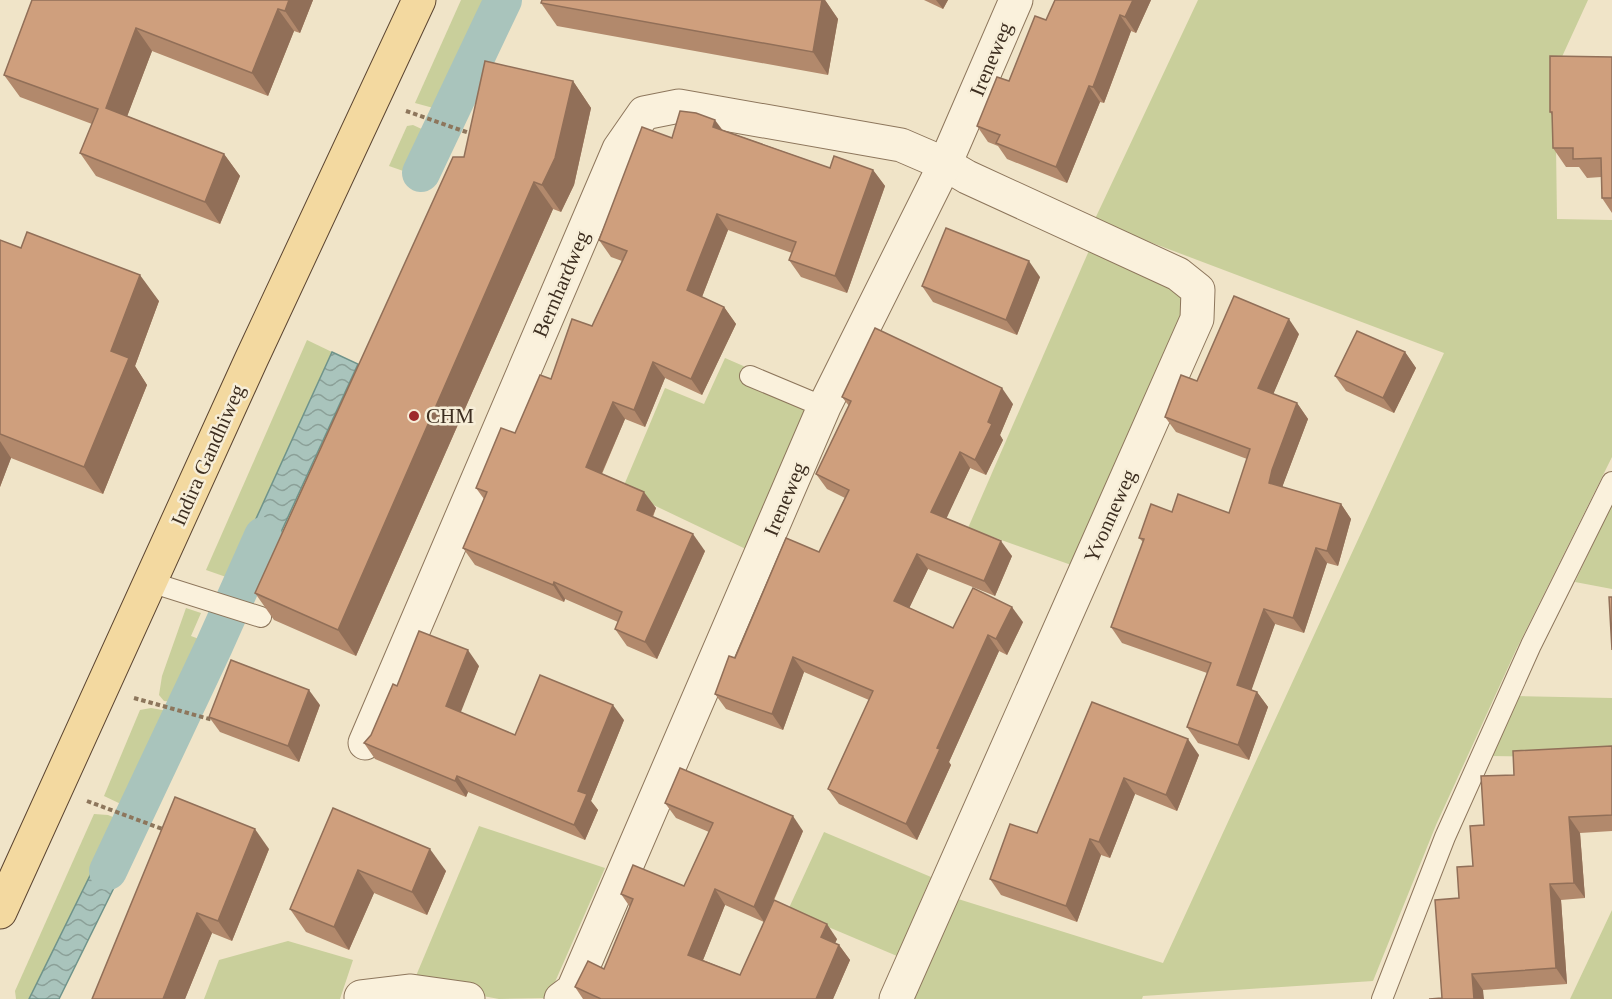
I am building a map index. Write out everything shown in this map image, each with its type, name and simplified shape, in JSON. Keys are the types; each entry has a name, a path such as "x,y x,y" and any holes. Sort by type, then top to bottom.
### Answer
{"main road":[{"name":"Indira Gandhiweg","path":"0,912 256,350 419,0"}],"street":[{"name":"Ireneweg","path":"561,999 573,990 824,407 945,164 1016,0"},
{"name":"Bernhardweg","path":"365,743 619,149 644,113 679,106 691,108 901,145 945,164"},
{"name":"Yvonneweg","path":"896,999 1197,320 1198,290 1178,274 967,177 945,164"},
{"path":"361,997 411,991 468,999"}],"lane":[{"path":"750,376 824,407"},
{"path":"1382,999 1445,837 1531,645 1612,482"},
{"path":"150,582 261,616"}],"path":[{"path":"374,100 473,134"},
{"path":"101,689 213,720"},
{"path":"56,790 169,832"}],"green space":[{"path":"461,0 487,0 437,109 415,103"},
{"path":"1198,0 1588,0 1555,72 1557,219 1612,220 1612,457 1516,650 1436,825 1373,981 1143,996 1142,999 909,999 955,898 1163,963 1444,353 1094,221"},
{"path":"413,125 426,131 409,173 389,166 407,126"},
{"path":"1091,246 1174,283 1189,304 1074,566 968,528"},
{"path":"307,340 332,352 229,578 206,570"},
{"path":"725,358 817,398 750,551 622,490 665,388 704,404"},
{"path":"1612,504 1612,589 1575,582"},
{"path":"186,608 201,613 191,636 199,639 173,702 164,701 159,695 162,676"},
{"path":"1516,696 1612,698 1612,758 1489,756"},
{"path":"151,708 168,711 125,806 104,796 140,710"},
{"path":"94,814 108,815 118,819 29,999 16,999 15,991"},
{"path":"479,826 605,868 548,998 499,999 413,983"},
{"path":"824,832 931,877 897,956 788,910"},
{"path":"1612,910 1612,999 1570,999"},
{"path":"288,941 353,960 340,999 204,999 219,960"}],"water":[{"path":"487,0 518,0 488,63 458,115 437,109"},
{"path":"426,131 453,141 436,182 409,173"},
{"path":"332,352 358,364 255,589 229,578"},
{"path":"199,639 225,646 196,708 173,702"},
{"path":"168,711 190,719 172,771 149,815 125,806"},
{"path":"118,819 143,829 59,999 29,999"}],"building":[{"path":"32,0 289,0 285,11 278,9 252,73 136,28 106,108 224,154 205,202 80,153 98,109 4,75"},
{"path":"542,0 822,0 813,52 541,3"},
{"path":"1055,0 1133,0 1125,17 1120,15 1093,87 1089,86 1056,167 996,143 1000,135 977,126 997,77 1009,81 1035,16 1046,20"},
{"path":"1550,56 1612,57 1612,198 1602,198 1601,158 1573,159 1573,148 1553,148 1552,112 1550,112"},
{"path":"485,61 573,81 555,158 542,185 534,182 338,630 255,593 453,157 464,157"},
{"path":"680,111 696,113 715,120 713,127 830,168 834,156 873,170 835,276 789,260 796,242 717,214 687,290 724,307 691,379 653,362 634,410 613,402 586,467 644,492 637,510 693,534 645,642 615,629 622,612 554,582 553,585 463,548 487,492 476,488 501,428 515,433 540,375 551,379 572,319 592,326 627,251 599,240 642,127 672,138"},
{"path":"946,228 1029,261 1006,320 922,286"},
{"path":"27,232 140,275 111,351 129,358 84,467 0,434 0,240 21,248"},
{"path":"1234,296 1289,319 1258,388 1297,403 1269,483 1341,504 1327,551 1316,548 1293,618 1264,609 1237,685 1257,692 1238,745 1187,727 1211,663 1111,627 1144,539 1139,538 1151,504 1172,512 1178,494 1229,513 1250,449 1165,417 1181,375 1197,381"},
{"path":"875,328 1002,388 988,422 992,424 975,460 960,452 931,512 1001,541 984,581 917,554 894,601 953,628 973,588 1012,607 996,639 988,635 937,748 940,749 906,824 828,789 873,691 793,657 772,714 715,694 729,656 735,658 786,538 819,552 849,490 816,474 851,401 842,397"},
{"path":"1357,331 1405,352 1383,398 1335,376"},
{"path":"1609,597 1612,597 1612,650"},
{"path":"419,631 468,650 446,706 515,735 540,675 613,705 578,791 587,794 574,825 457,776 455,781 364,743 371,735 393,684 397,686"},
{"path":"231,660 309,690 288,746 209,717"},
{"path":"1092,702 1188,739 1166,795 1124,778 1099,842 1090,839 1066,906 990,879 1010,824 1037,833"},
{"path":"1612,746 1612,815 1569,817 1574,883 1550,884 1556,968 1472,974 1474,999 1429,999 1442,998 1435,900 1459,898 1457,867 1473,866 1470,826 1484,825 1481,776 1514,775 1513,751"},
{"path":"680,768 793,816 754,907 715,889 688,955 740,975 774,900 827,924 821,937 839,945 816,999 601,999 575,987 588,961 604,969 633,899 621,894 633,865 684,886 713,823 665,803"},
{"path":"175,797 255,829 218,921 197,913 163,999 92,999"},
{"path":"333,808 430,849 412,892 358,870 334,927 290,909"}],"waterway":[{"path":"421,173 503,0"},
{"path":"108,871 263,536"}],"place":[{"name":"CHM","path":"414,416"}]}
